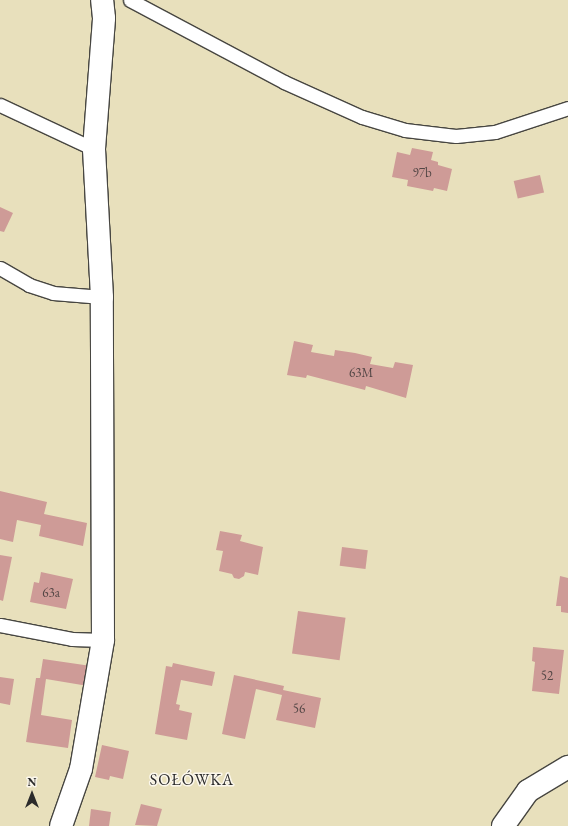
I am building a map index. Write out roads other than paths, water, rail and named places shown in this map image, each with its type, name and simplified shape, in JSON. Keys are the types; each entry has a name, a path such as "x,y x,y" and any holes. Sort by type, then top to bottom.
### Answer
{"street":[{"path":"61,826 81,769 102,640 102,298 94,149 104,18 102,0"},
{"path":"503,826 528,791 568,767"}],"lane":[{"path":"130,0 284,82 362,117 406,130 456,136 495,132 568,108"},
{"path":"0,104 94,149"},
{"path":"0,268 29,284 53,293 102,298"},
{"path":"0,625 72,639 102,640"}],"district":[{"name":"SOŁÓWKA","path":"192,780"}]}
